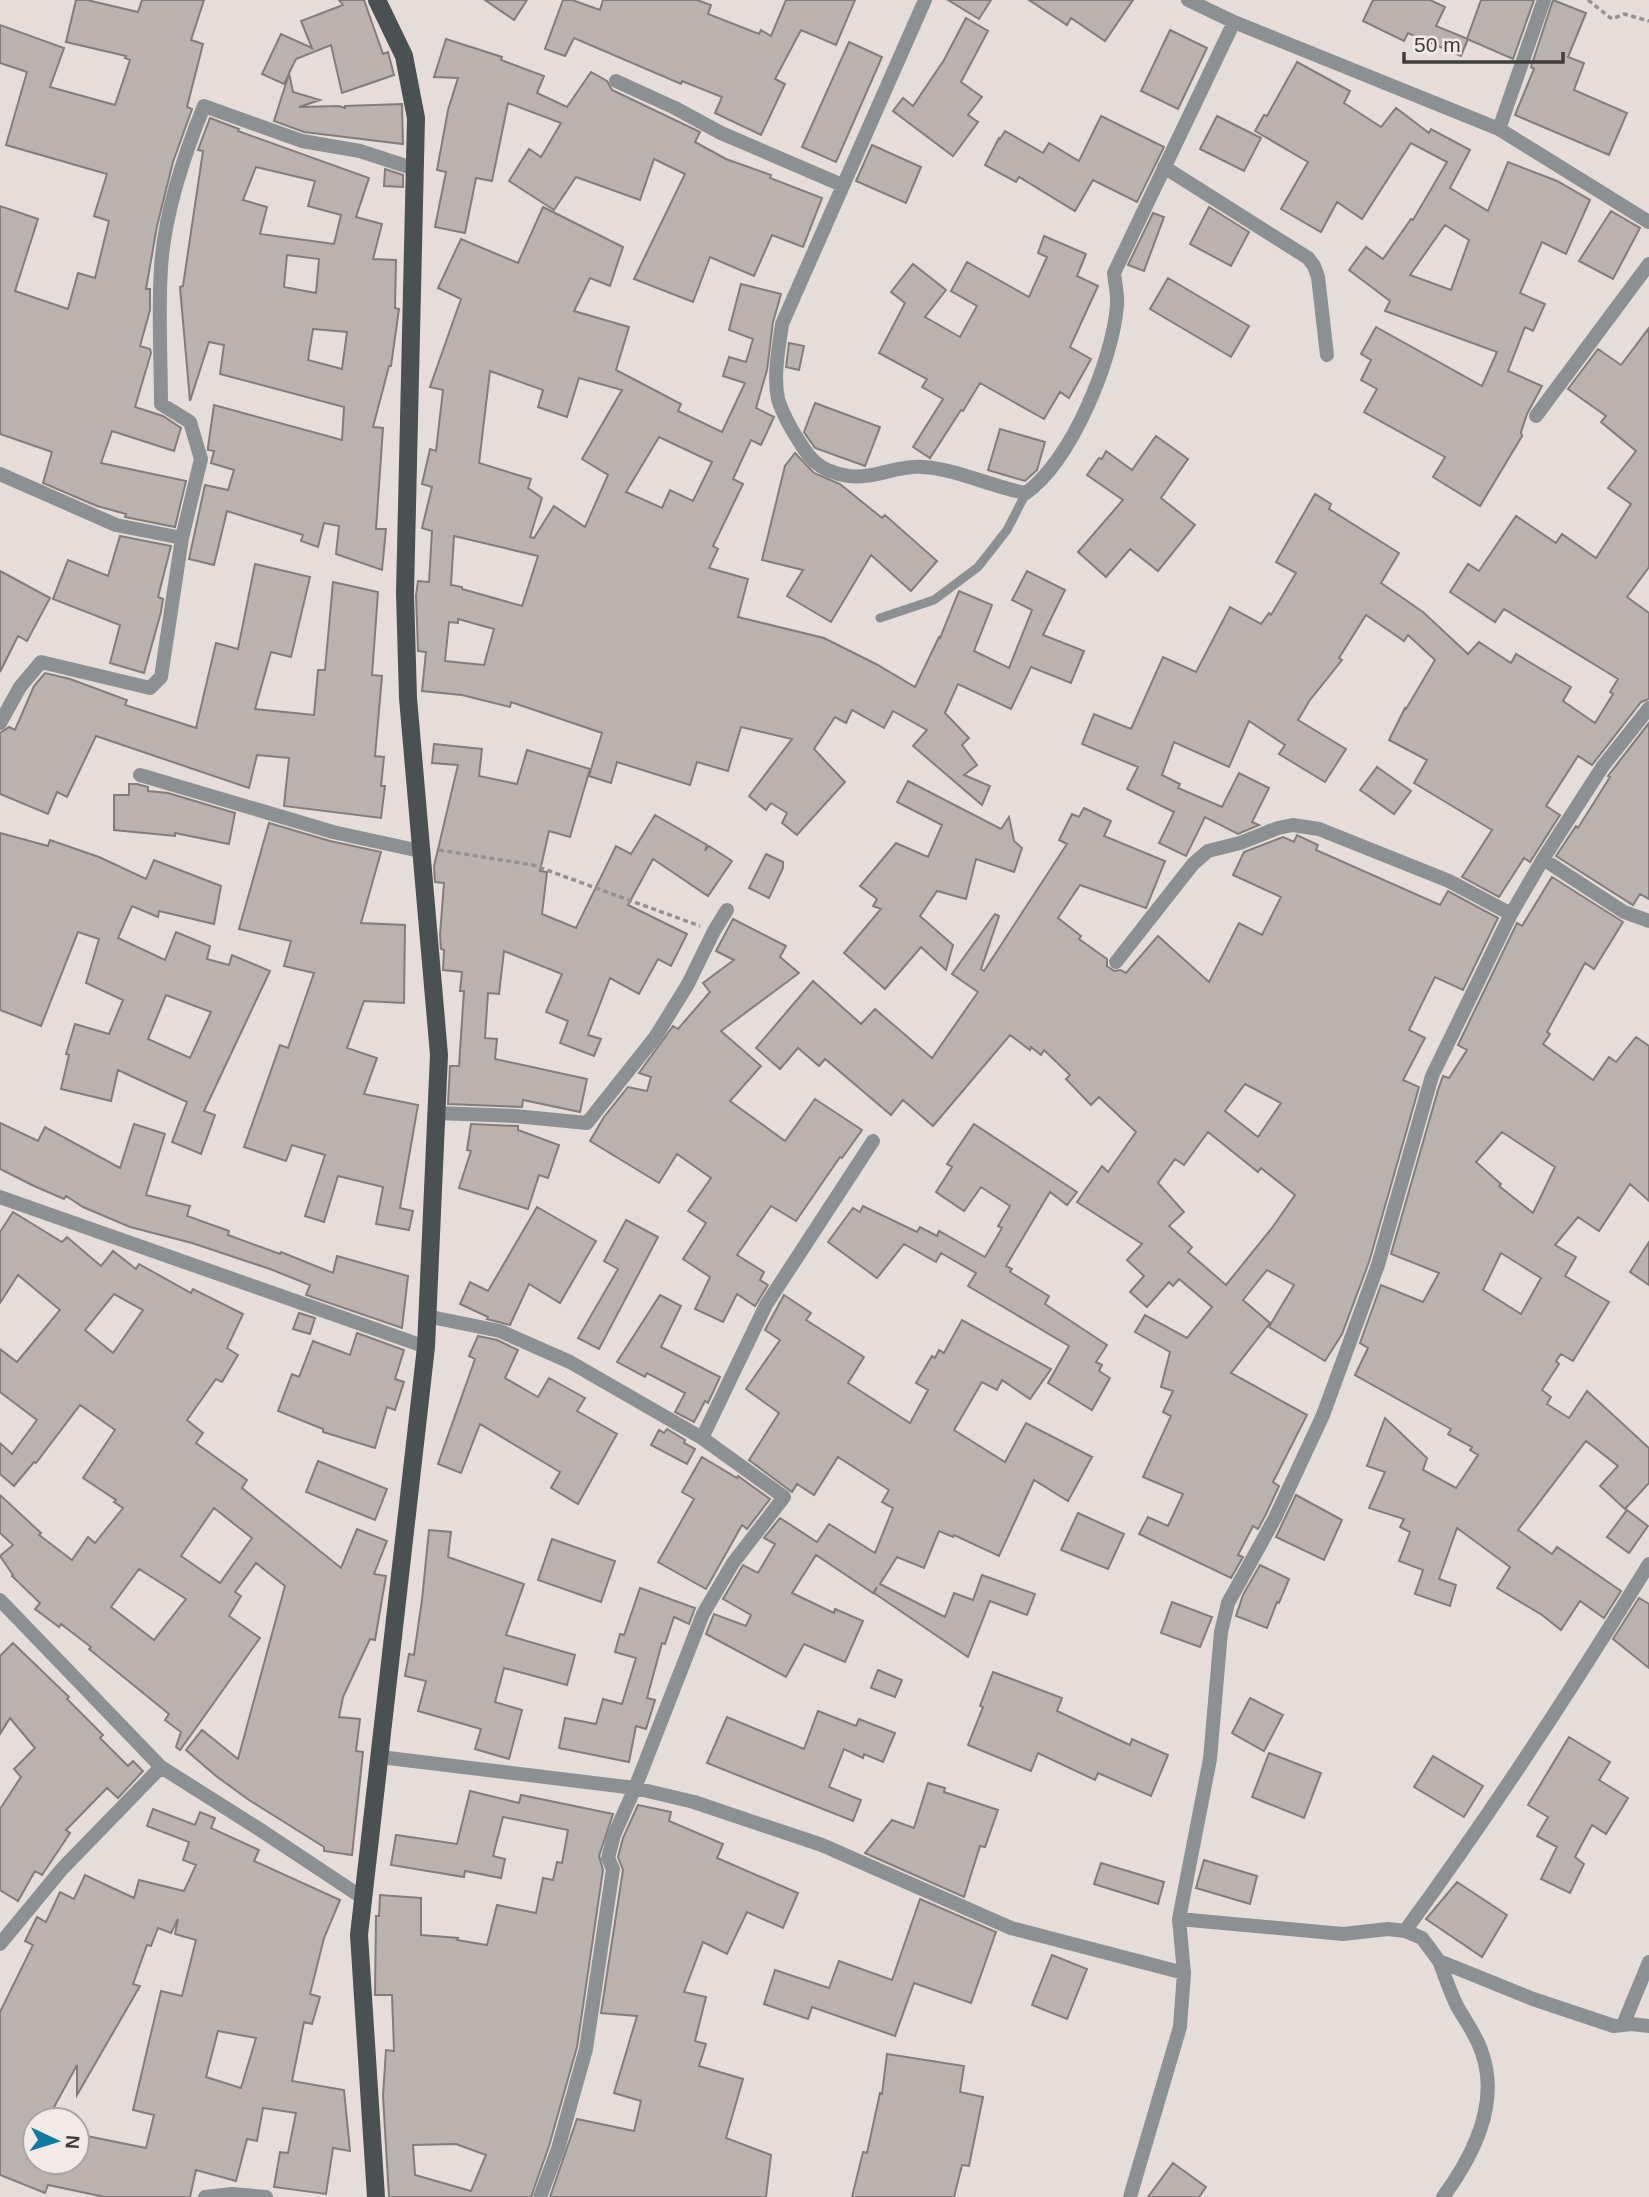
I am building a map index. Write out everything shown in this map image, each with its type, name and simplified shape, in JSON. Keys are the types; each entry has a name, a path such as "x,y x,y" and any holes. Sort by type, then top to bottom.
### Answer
{"main road":[{"path":"376,2197 359,1935 426,1347 439,1055 408,698 405,593 416,118 404,56 377,0"}],"street":[{"path":"925,0 782,324 777,361 778,397 784,415 807,457 828,471 851,476 876,475 895,468 923,467 953,472 1007,490 1026,493 1040,484 1067,446 1093,394 1111,339 1117,304 1114,272 1234,22"},
{"path":"1188,0 1234,22 1499,130 1649,222"},
{"path":"1499,130 1544,0"},
{"path":"616,81 721,133 842,185"},
{"path":"0,723 20,687 41,662 150,688 161,677 182,538 201,459 190,422 161,404 161,267 171,210 191,138 204,106 302,141 360,151 415,169"},
{"path":"1164,167 1308,258 1318,276 1327,355"},
{"path":"1536,416 1649,264"},
{"path":"0,474 117,525 182,538"},
{"path":"1130,2197 1180,2026 1184,1973 1179,1919 1210,1759 1221,1632 1228,1603 1275,1518 1323,1415 1378,1265 1432,1076 1511,914 1543,859 1602,766 1649,708"},
{"path":"140,775 333,832 420,849"},
{"path":"1116,962 1193,864 1208,851 1293,825 1319,829 1449,881 1511,914"},
{"path":"1543,859 1624,912 1649,921"},
{"path":"436,1113 515,1116 587,1123 656,1036 688,984 727,910"},
{"path":"702,1438 766,1306 873,1142"},
{"path":"0,1197 426,1347"},
{"path":"426,1316 500,1331 570,1362 702,1438 784,1497 733,1563 703,1614 614,1835 608,1858 613,1869 586,2049 558,2150 540,2197"},
{"path":"1405,1930 1474,1836 1588,1664 1649,1564"},
{"path":"0,1600 161,1767 363,1898"},
{"path":"380,1756 635,1788 694,1802 822,1845 1011,1928 1184,1973"},
{"path":"0,1944 62,1869 161,1767"},
{"path":"1179,1919 1343,1934 1405,1930 1422,1938 1438,1961 1456,2004 1476,2036 1489,2080 1488,2097 1477,2143 1463,2170 1443,2197"},
{"path":"1438,1961 1588,2019 1614,2026 1649,2026"},
{"path":"1623,2025 1644,1968 1649,1962"},
{"path":"205,2197 232,2194 266,2197"}],"lane":[{"path":"880,618 934,600 978,567 1007,530 1026,493"}],"path":[{"path":"1588,0 1612,19 1624,15 1649,21"},
{"path":"420,849 533,865 714,931"}],"building":[{"path":"76,0 138,12 142,0 204,0 191,40 203,44 187,107 192,109 173,162 157,226 146,289 150,289 150,310 140,346 150,349 151,353 135,407 163,416 181,428 174,451 112,431 101,463 186,481 175,527 125,517 126,514 97,506 43,483 52,452 0,434 0,206 38,219 15,291 68,309 78,273 95,278 109,221 94,216 107,174 6,145 27,72 0,63 0,25 64,48 50,87 115,105 130,60 125,58 126,56 66,42"},
{"path":"339,0 364,0 383,54 388,52 394,75 342,93 331,45 296,59 289,73 293,92 320,100 299,107 345,108 402,104 403,144 304,132 274,121 289,74 284,84 262,74 281,34 312,48 301,21 343,5"},
{"path":"485,0 527,0 514,20"},
{"path":"563,0 572,0 600,10 603,0 697,0 711,5 708,14 759,34 761,30 771,36 786,0 855,0 836,45 801,30 775,79 785,84 761,135 715,113 722,97 682,81 681,84 574,38 565,56 545,49"},
{"path":"948,0 991,0 979,19"},
{"path":"1029,0 1133,0 1105,41 1071,18 1067,25"},
{"path":"1373,0 1430,0 1445,7 1436,26 1468,39 1461,56 1408,33 1404,41 1363,21"},
{"path":"1481,0 1534,0 1513,59 1467,39"},
{"path":"1553,0 1586,13 1568,57 1584,63 1574,90 1627,113 1609,155 1515,115 1534,69 1531,67"},
{"path":"966,18 988,31 961,82 982,97 968,115 978,122 953,156 893,111 903,98 913,106 944,60"},
{"path":"1170,30 1207,48 1178,109 1141,91"},
{"path":"446,39 502,57 501,60 544,76 537,93 567,107 591,72 607,81 612,90 700,132 695,142 726,159 771,175 770,178 822,198 803,247 772,235 754,276 710,257 693,302 634,279 685,174 654,159 640,200 576,177 554,210 509,181 529,149 541,157 561,123 508,103 492,181 476,178 465,233 435,227 446,172 437,170 448,110 458,78 434,77"},
{"path":"849,42 882,57 836,162 802,147"},
{"path":"1297,62 1350,91 1344,103 1381,127 1396,108 1429,133 1431,129 1470,150 1450,188 1488,211 1508,162 1557,181 1590,200 1566,254 1542,242 1520,293 1545,304 1533,331 1525,327 1508,371 1542,386 1527,414 1522,436 1480,506 1433,477 1445,457 1364,412 1377,389 1361,380 1371,360 1361,354 1376,327 1482,386 1497,352 1385,311 1390,301 1349,270 1366,247 1383,259 1411,219 1413,220 1447,162 1411,143 1362,219 1337,202 1321,232 1281,209 1308,162 1255,131 1264,115 1267,116","holes":["1445,225 1469,240 1451,290 1410,275"]},
{"path":"1101,116 1164,147 1137,202 1093,180 1075,211 1019,177 1016,182 985,165 1005,131 1043,153 1049,143 1079,161"},
{"path":"1217,116 1261,138 1244,171 1200,149"},
{"path":"210,118 239,129 238,131 369,178 356,217 382,224 373,259 396,260 395,308 399,309 391,366 373,427 383,428 376,529 386,529 382,570 336,554 339,526 324,523 318,547 301,541 303,535 227,511 214,565 189,559 205,485 228,490 234,470 211,463 214,451 208,450 208,447 214,405 342,440 344,407 220,374 224,345 209,342 190,401 180,287 183,286 203,151 198,150","holes":["256,167 315,181 308,206 341,215 334,244 260,234 267,207 243,200","287,255 319,259 316,293 284,287","313,329 347,332 342,369 308,360"]},
{"path":"872,145 921,167 906,203 856,181"},
{"path":"385,169 403,175 403,187 384,186"},
{"path":"543,207 623,247 610,286 590,278 574,311 629,327 616,370 681,404 678,411 722,432 745,383 723,376 729,357 746,362 753,339 729,330 741,284 781,294 773,322 767,370 756,408 774,417 761,445 751,440 733,479 743,484 713,546 718,549 709,568 748,579 738,617 824,638 915,687 940,638 959,591 992,605 974,651 1009,668 1032,610 1012,600 1027,571 1065,590 1043,635 1084,651 1071,683 1031,667 1011,709 958,684 945,713 969,738 962,745 977,765 964,775 990,786 982,805 913,746 927,730 893,711 884,728 852,710 846,723 835,717 814,749 845,782 797,835 782,823 787,813 771,803 766,810 749,796 792,739 741,727 728,771 697,762 690,785 617,762 611,783 589,776 602,733 511,702 510,707 462,695 422,691 426,652 418,651 416,595 418,581 429,582 432,531 422,528 432,487 422,484 430,449 436,451 443,390 430,387 461,299 438,288 461,239 518,263","holes":["490,371 543,390 538,407 567,417 579,378 622,390 582,459 608,475 585,527 554,506 534,538 530,537 542,498 528,488 531,479 479,463","659,437 712,462 693,501 670,490 662,508 626,492","454,536 538,556 522,606 451,585","458,619 494,629 484,665 445,661 449,622 458,623"]},
{"path":"1209,207 1249,232 1231,266 1190,244"},
{"path":"1611,211 1640,228 1613,279 1579,261"},
{"path":"1153,213 1164,217 1144,271 1128,265"},
{"path":"1044,236 1086,254 1077,276 1098,286 1070,347 1091,359 1069,398 1060,392 1044,419 980,383 930,458 913,447 943,399 922,387 927,379 879,353 905,303 891,292 913,264 946,290 925,317 960,337 977,306 951,291 967,262 1029,297 1047,257 1038,253"},
{"path":"1168,278 1249,326 1231,357 1150,309"},
{"path":"1649,328 1649,567 1627,597 1649,613 1649,699 1641,702 1592,765 1578,756 1546,806 1560,815 1530,862 1524,858 1499,897 1462,877 1492,830 1414,783 1427,760 1389,740 1435,660 1408,635 1404,641 1366,615 1339,658 1342,660 1310,700 1298,720 1346,749 1325,782 1279,754 1285,745 1249,721 1229,767 1174,742 1162,775 1180,784 1178,788 1222,807 1239,773 1269,788 1252,822 1259,825 1238,834 1205,817 1186,856 1159,843 1174,812 1127,789 1138,767 1082,744 1094,714 1131,729 1163,657 1196,672 1230,607 1261,624 1269,613 1271,615 1296,573 1276,562 1315,494 1331,504 1329,509 1399,553 1381,583 1423,612 1468,654 1479,642 1511,663 1516,654 1571,687 1563,701 1595,723 1613,694 1610,692 1618,679 1504,609 1495,622 1450,592 1468,564 1479,571 1516,516 1556,543 1562,534 1596,558 1631,504 1608,488 1636,451 1601,422 1606,416 1568,389 1598,349 1621,365"},
{"path":"789,343 804,346 799,370 786,367"},
{"path":"815,403 880,427 865,466 815,448 804,432"},
{"path":"1000,429 1045,442 1037,470 1025,481 988,470"},
{"path":"1156,436 1188,459 1161,498 1195,525 1158,571 1130,549 1106,577 1078,552 1123,500 1087,475 1106,451 1132,470"},
{"path":"795,453 814,473 840,484 882,518 885,515 937,561 911,591 871,555 831,622 787,596 803,570 762,560 785,466"},
{"path":"120,536 171,546 158,597 163,599 161,612 144,673 110,663 120,625 53,599 68,560 108,576"},
{"path":"255,564 310,577 291,657 271,652 255,709 314,715 318,670 325,670 333,582 378,592 372,675 382,676 375,756 384,757 381,786 385,786 381,818 284,806 289,758 257,755 249,788 96,736 67,797 57,792 48,814 0,794 0,733 9,727 15,730 34,686 45,673 70,679 127,700 125,705 196,728 216,643 238,649"},
{"path":"0,571 50,598 27,641 18,636 0,672"},
{"path":"1649,723 1649,899 1640,894 1633,905 1556,856 1576,826 1578,828 1610,777 1608,776"},
{"path":"434,744 482,749 479,776 517,784 527,750 590,769 570,837 549,831 540,871 547,872 542,914 576,928 616,846 631,854 655,815 707,845 705,851 709,846 732,861 708,896 653,859 628,905 687,934 671,966 658,959 639,994 610,978 588,1035 601,1039 594,1056 560,1043 568,1021 546,1012 562,974 504,951 499,994 488,993 485,1038 497,1039 495,1059 587,1079 580,1112 523,1100 522,1107 448,1104 450,1066 459,1066 464,991 460,991 462,972 443,970 444,950 441,949 440,935 444,883 435,882 434,866 458,765 432,763"},
{"path":"1377,767 1411,791 1394,814 1360,790"},
{"path":"908,781 1001,829 1009,817 1014,841 1022,848 1014,872 976,859 966,899 937,891 920,916 953,945 946,970 921,947 885,989 844,953 881,909 873,906 877,899 860,886 896,843 928,857 942,825 897,802"},
{"path":"129,784 148,787 148,791 168,793 235,813 229,844 175,833 175,836 114,830 114,795 129,795"},
{"path":"1084,808 1111,821 1104,836 1165,861 1146,908 1080,885 1058,918 1081,936 1079,939 1107,959 1107,966 1114,971 1121,970 1126,973 1158,936 1209,982 1239,923 1262,935 1281,897 1233,875 1244,852 1283,837 1294,842 1297,835 1318,845 1316,850 1440,905 1448,891 1498,918 1463,990 1435,977 1409,1030 1425,1038 1403,1080 1419,1087 1369,1262 1342,1334 1325,1361 1269,1327 1294,1285 1267,1270 1243,1300 1270,1323 1231,1373 1307,1415 1273,1482 1279,1486 1266,1514 1258,1529 1253,1526 1238,1555 1243,1557 1231,1578 1139,1534 1148,1517 1168,1526 1183,1494 1143,1477 1171,1416 1163,1412 1173,1391 1161,1387 1170,1352 1135,1332 1145,1315 1187,1338 1212,1307 1179,1279 1173,1286 1169,1282 1147,1307 1130,1292 1144,1276 1127,1260 1142,1244 1077,1202 1102,1166 1108,1172 1136,1132 1099,1097 1091,1105 1066,1079 1070,1075 1044,1050 1041,1055 1010,1035 933,1126 903,1100 891,1115 825,1059 819,1066 798,1048 780,1069 756,1048 813,981 861,1024 875,1009 932,1058 978,992 952,974 995,914 999,916 981,969 984,971 1067,844 1059,840 1072,814 1079,817","holes":["1245,1084 1281,1103 1258,1137 1225,1111","1208,1132 1258,1172 1261,1168 1295,1195 1226,1285 1188,1252 1192,1247 1169,1226 1184,1212 1158,1183 1175,1159 1184,1165"]},
{"path":"269,823 330,841 381,852 361,923 405,925 404,1003 364,1001 347,1048 377,1058 364,1094 418,1105 400,1208 413,1211 409,1230 376,1224 383,1187 338,1176 324,1222 305,1216 325,1155 292,1145 286,1161 244,1147 280,1045 288,1048 314,973 284,966 291,941 239,929"},
{"path":"0,833 48,846 50,840 99,857 146,879 154,860 221,886 214,924 159,911 158,917 132,906 118,938 165,960 176,932 210,946 207,959 229,965 232,955 270,971 204,1111 215,1115 201,1154 172,1142 187,1102 118,1070 111,1101 61,1089 69,1055 66,1054 75,1024 109,1034 123,1000 86,983 99,939 78,932 41,1026 0,1010","holes":["166,995 211,1012 190,1058 148,1039"]},
{"path":"766,854 783,862 783,868 769,898 749,888"},
{"path":"1552,877 1623,922 1594,969 1585,963 1543,1044 1593,1080 1609,1057 1616,1062 1636,1037 1649,1046 1649,1201 1630,1184 1599,1231 1578,1217 1555,1245 1576,1257 1565,1276 1609,1302 1573,1361 1561,1354 1556,1361 1559,1364 1542,1390 1551,1397 1547,1404 1569,1418 1587,1391 1649,1448 1649,1483 1625,1509 1600,1486 1618,1466 1586,1441 1518,1530 1552,1554 1557,1547 1621,1591 1604,1618 1580,1601 1561,1630 1542,1615 1497,1588 1510,1567 1457,1528 1439,1579 1456,1585 1450,1606 1415,1594 1423,1570 1399,1561 1410,1532 1400,1527 1404,1519 1369,1508 1385,1472 1367,1466 1385,1418 1427,1458 1423,1470 1456,1488 1478,1455 1470,1450 1472,1447 1448,1434 1451,1429 1355,1375 1368,1348 1360,1343 1381,1285 1423,1302 1439,1273 1391,1254 1443,1076 1449,1078 1467,1050 1458,1045 1517,923 1522,926","holes":["1502,1132 1555,1167 1533,1213 1499,1186 1501,1184 1476,1162","1501,1253 1541,1278 1521,1314 1483,1290"]},
{"path":"733,919 786,946 780,957 799,973 721,1031 761,1066 730,1101 785,1141 815,1099 862,1130 796,1221 771,1206 737,1255 764,1272 760,1280 768,1285 755,1306 737,1294 723,1322 695,1309 710,1277 683,1259 706,1223 688,1211 711,1178 677,1154 659,1183 590,1141 604,1117 628,1087 647,1091 651,1077 639,1073 673,1026 678,1029 710,992 703,983 734,960 716,951"},
{"path":"0,1123 38,1141 45,1127 120,1168 134,1124 165,1134 146,1195 190,1206 187,1216 229,1231 228,1235 333,1273 337,1256 408,1276 402,1328 306,1295 310,1285 270,1269 192,1243 130,1227 83,1207 66,1196 64,1199 0,1169"},
{"path":"471,1124 518,1126 518,1130 559,1145 548,1178 539,1175 528,1209 459,1188 471,1151 467,1150"},
{"path":"974,1124 1077,1192 1067,1205 1050,1192 1006,1266 1012,1269 1010,1272 1049,1296 1045,1304 1107,1345 1096,1362 1102,1365 1099,1371 1110,1378 1092,1410 1048,1383 1069,1346 968,1286 976,1273 941,1253 936,1262 904,1244 877,1278 828,1242 853,1208 860,1212 863,1206 917,1232 920,1227 937,1236 939,1231 985,1257 1002,1228 998,1226 1010,1206 981,1187 964,1211 936,1192 952,1167 947,1164"},
{"path":"537,1207 596,1241 560,1303 529,1284 510,1325 487,1319 488,1317 460,1304 470,1282 488,1291"},
{"path":"13,1212 62,1242 67,1237 101,1266 113,1251 136,1269 139,1264 191,1293 193,1289 243,1314 227,1348 238,1355 222,1382 216,1379 187,1420 203,1433 196,1443 247,1480 242,1488 341,1568 357,1529 387,1541 374,1574 386,1576 375,1640 370,1639 343,1697 339,1717 360,1719 356,1751 363,1752 352,1855 324,1851 324,1847 216,1776 186,1750 202,1730 238,1759 285,1586 256,1563 235,1592 241,1596 229,1616 260,1638 180,1750 176,1747 181,1732 165,1720 169,1714 89,1649 91,1647 61,1624 59,1627 35,1609 40,1603 12,1576 0,1556 13,1545 0,1533 0,1495 41,1533 39,1535 72,1560 88,1537 95,1543 123,1508 114,1502 116,1500 83,1478 115,1430 80,1405 36,1463 34,1462 14,1486 0,1474 0,1443 12,1454 37,1420 0,1392 0,1349 17,1362 60,1310 18,1275 0,1303 0,1232","holes":["114,1294 143,1310 113,1353 85,1330","214,1508 252,1538 220,1583 181,1556","139,1569 186,1599 154,1640 111,1607"]},
{"path":"626,1220 658,1237 599,1349 578,1338 618,1269 604,1261"},
{"path":"1649,1242 1649,1285 1630,1272"},
{"path":"660,1295 681,1306 661,1347 720,1377 708,1403 705,1401 694,1422 675,1412 685,1393 647,1373 645,1377 617,1362"},
{"path":"784,1295 811,1313 806,1320 864,1357 848,1383 910,1423 928,1390 916,1383 932,1356 935,1358 939,1350 944,1353 962,1320 1051,1369 1030,1399 1002,1380 997,1390 982,1382 954,1430 1005,1462 1026,1423 1092,1457 1068,1501 1034,1480 999,1556 939,1531 924,1568 897,1557 880,1584 945,1617 954,1593 973,1600 982,1575 1035,1594 1027,1615 990,1601 968,1657 874,1593 877,1587 873,1593 816,1555 792,1593 834,1613 835,1609 863,1621 845,1662 804,1644 786,1677 706,1634 714,1614 746,1626 751,1615 723,1599 743,1565 758,1573 775,1544 764,1538 780,1518 817,1542 829,1524 875,1553 893,1508 882,1502 889,1490 838,1457 814,1495 797,1484 792,1492 749,1460 779,1413 746,1389 780,1340 765,1330"},
{"path":"299,1313 315,1318 310,1334 293,1329"},
{"path":"357,1333 404,1350 395,1379 404,1382 395,1410 387,1407 375,1448 323,1432 323,1429 278,1411 292,1374 299,1377 313,1341 350,1355"},
{"path":"478,1336 497,1340 518,1350 505,1378 538,1397 549,1378 585,1398 577,1411 617,1434 578,1504 551,1488 560,1472 480,1424 461,1473 438,1464 475,1359 469,1356"},
{"path":"667,1429 695,1449 687,1464 651,1445 659,1430 664,1433"},
{"path":"702,1457 737,1478 738,1476 770,1499 747,1529 742,1525 706,1589 658,1562 694,1499 682,1492"},
{"path":"318,1461 387,1489 375,1520 306,1492"},
{"path":"1296,1495 1342,1520 1324,1560 1276,1537"},
{"path":"1627,1510 1648,1526 1629,1553 1607,1537"},
{"path":"1078,1513 1124,1534 1108,1569 1061,1550"},
{"path":"429,1530 451,1532 448,1557 524,1584 506,1635 575,1655 567,1685 504,1668 495,1702 522,1710 509,1759 475,1749 481,1729 418,1711 426,1681 405,1676 409,1654 414,1655"},
{"path":"552,1539 615,1561 601,1602 538,1580"},
{"path":"1260,1565 1289,1579 1267,1628 1236,1616 1243,1595"},
{"path":"640,1588 695,1608 689,1624 674,1617 665,1644 662,1643 647,1698 655,1700 646,1729 636,1726 629,1762 559,1748 565,1718 596,1724 603,1699 622,1704 636,1658 615,1652 620,1634 624,1635"},
{"path":"1639,1598 1649,1604 1649,1668 1613,1639"},
{"path":"1172,1602 1212,1617 1200,1647 1161,1633"},
{"path":"13,1643 69,1697 67,1699 103,1735 100,1738 128,1766 133,1761 143,1771 118,1798 107,1788 66,1830 70,1833 42,1875 35,1871 18,1901 0,1890 0,1809 21,1777 14,1769 35,1748 10,1718 0,1734 0,1656"},
{"path":"878,1670 902,1680 895,1697 871,1688"},
{"path":"993,1672 1062,1698 1057,1711 1130,1745 1132,1739 1168,1755 1151,1796 1098,1773 1095,1780 1038,1753 1031,1771 968,1745"},
{"path":"1250,1698 1283,1715 1264,1751 1232,1733"},
{"path":"818,1711 856,1726 859,1719 895,1733 883,1762 864,1754 863,1758 844,1749 829,1787 861,1800 853,1821 707,1763 727,1717 804,1749"},
{"path":"1569,1737 1610,1762 1599,1780 1628,1798 1606,1834 1592,1825 1575,1857 1584,1864 1570,1893 1541,1879 1557,1847 1537,1836 1548,1817 1528,1805"},
{"path":"1269,1753 1321,1773 1304,1818 1252,1797"},
{"path":"1433,1756 1483,1786 1464,1817 1414,1787"},
{"path":"928,1783 945,1788 944,1792 998,1810 985,1847 980,1846 964,1897 865,1853 892,1820 914,1828"},
{"path":"470,1791 519,1803 521,1795 613,1814 599,1856 603,1870 577,2047 549,2146 531,2197 389,2197 383,2096 386,2050 394,2051 392,1995 375,1995 376,1916 379,1916 380,1895 421,1898 421,1935 458,1938 457,1940 487,1945 497,1905 536,1913 543,1878 553,1880 557,1862 562,1863 568,1830 503,1817 493,1856 505,1859 501,1878 465,1871 464,1877 391,1865 396,1835 457,1844","holes":["456,2144 486,2155 471,2191 415,2175 413,2145"]},
{"path":"638,1805 671,1812 669,1821 723,1844 717,1858 798,1893 783,1928 747,1912 727,1954 703,1942 684,1992 706,1997 695,2041 706,2044 699,2066 743,2079 726,2138 771,2155 766,2197 550,2197 577,2119 634,2131 641,2101 614,2093 637,2016 601,2013 623,1870 618,1857 623,1838"},
{"path":"153,1809 195,1825 200,1812 215,1818 211,1828 259,1850 254,1861 340,1900 324,1938 310,1994 320,1997 312,2024 304,2022 292,2081 344,2090 350,2151 333,2148 326,2194 274,2187 280,2152 288,2153 296,2113 263,2108 257,2141 247,2139 236,2181 196,2170 190,2197 105,2197 48,2185 45,2193 0,2175 0,2012 33,1945 25,1941 37,1917 46,1922 60,1892 74,1899 85,1875 134,1898 139,1880 184,1891 196,1865 183,1860 189,1842 147,1826","holes":["178,1919 175,1934 196,1940 182,1996 161,1991 133,2110 154,2115 146,2148 91,2137 91,2176 21,2176 21,2106 55,2106 77,2065 77,2095 140,1986 133,1984 147,1945 151,1946 158,1928 171,1933","218,2031 256,2038 241,2088 206,2077"]},
{"path":"1204,1860 1257,1876 1250,1904 1196,1888"},
{"path":"1101,1863 1164,1882 1158,1904 1094,1884"},
{"path":"1457,1882 1507,1915 1482,1957 1426,1919"},
{"path":"920,1899 996,1932 971,2003 914,1983 895,2036 812,2007 808,2019 764,2004 775,1970 829,1988 839,1961 892,1980"},
{"path":"1052,1955 1087,1969 1067,2019 1032,2005"},
{"path":"887,2054 964,2066 960,2092 983,2097 969,2166 962,2165 954,2197 852,2197 863,2152 867,2153 880,2093 882,2094"},
{"path":"1173,2163 1206,2187 1199,2197 1148,2197"}]}
